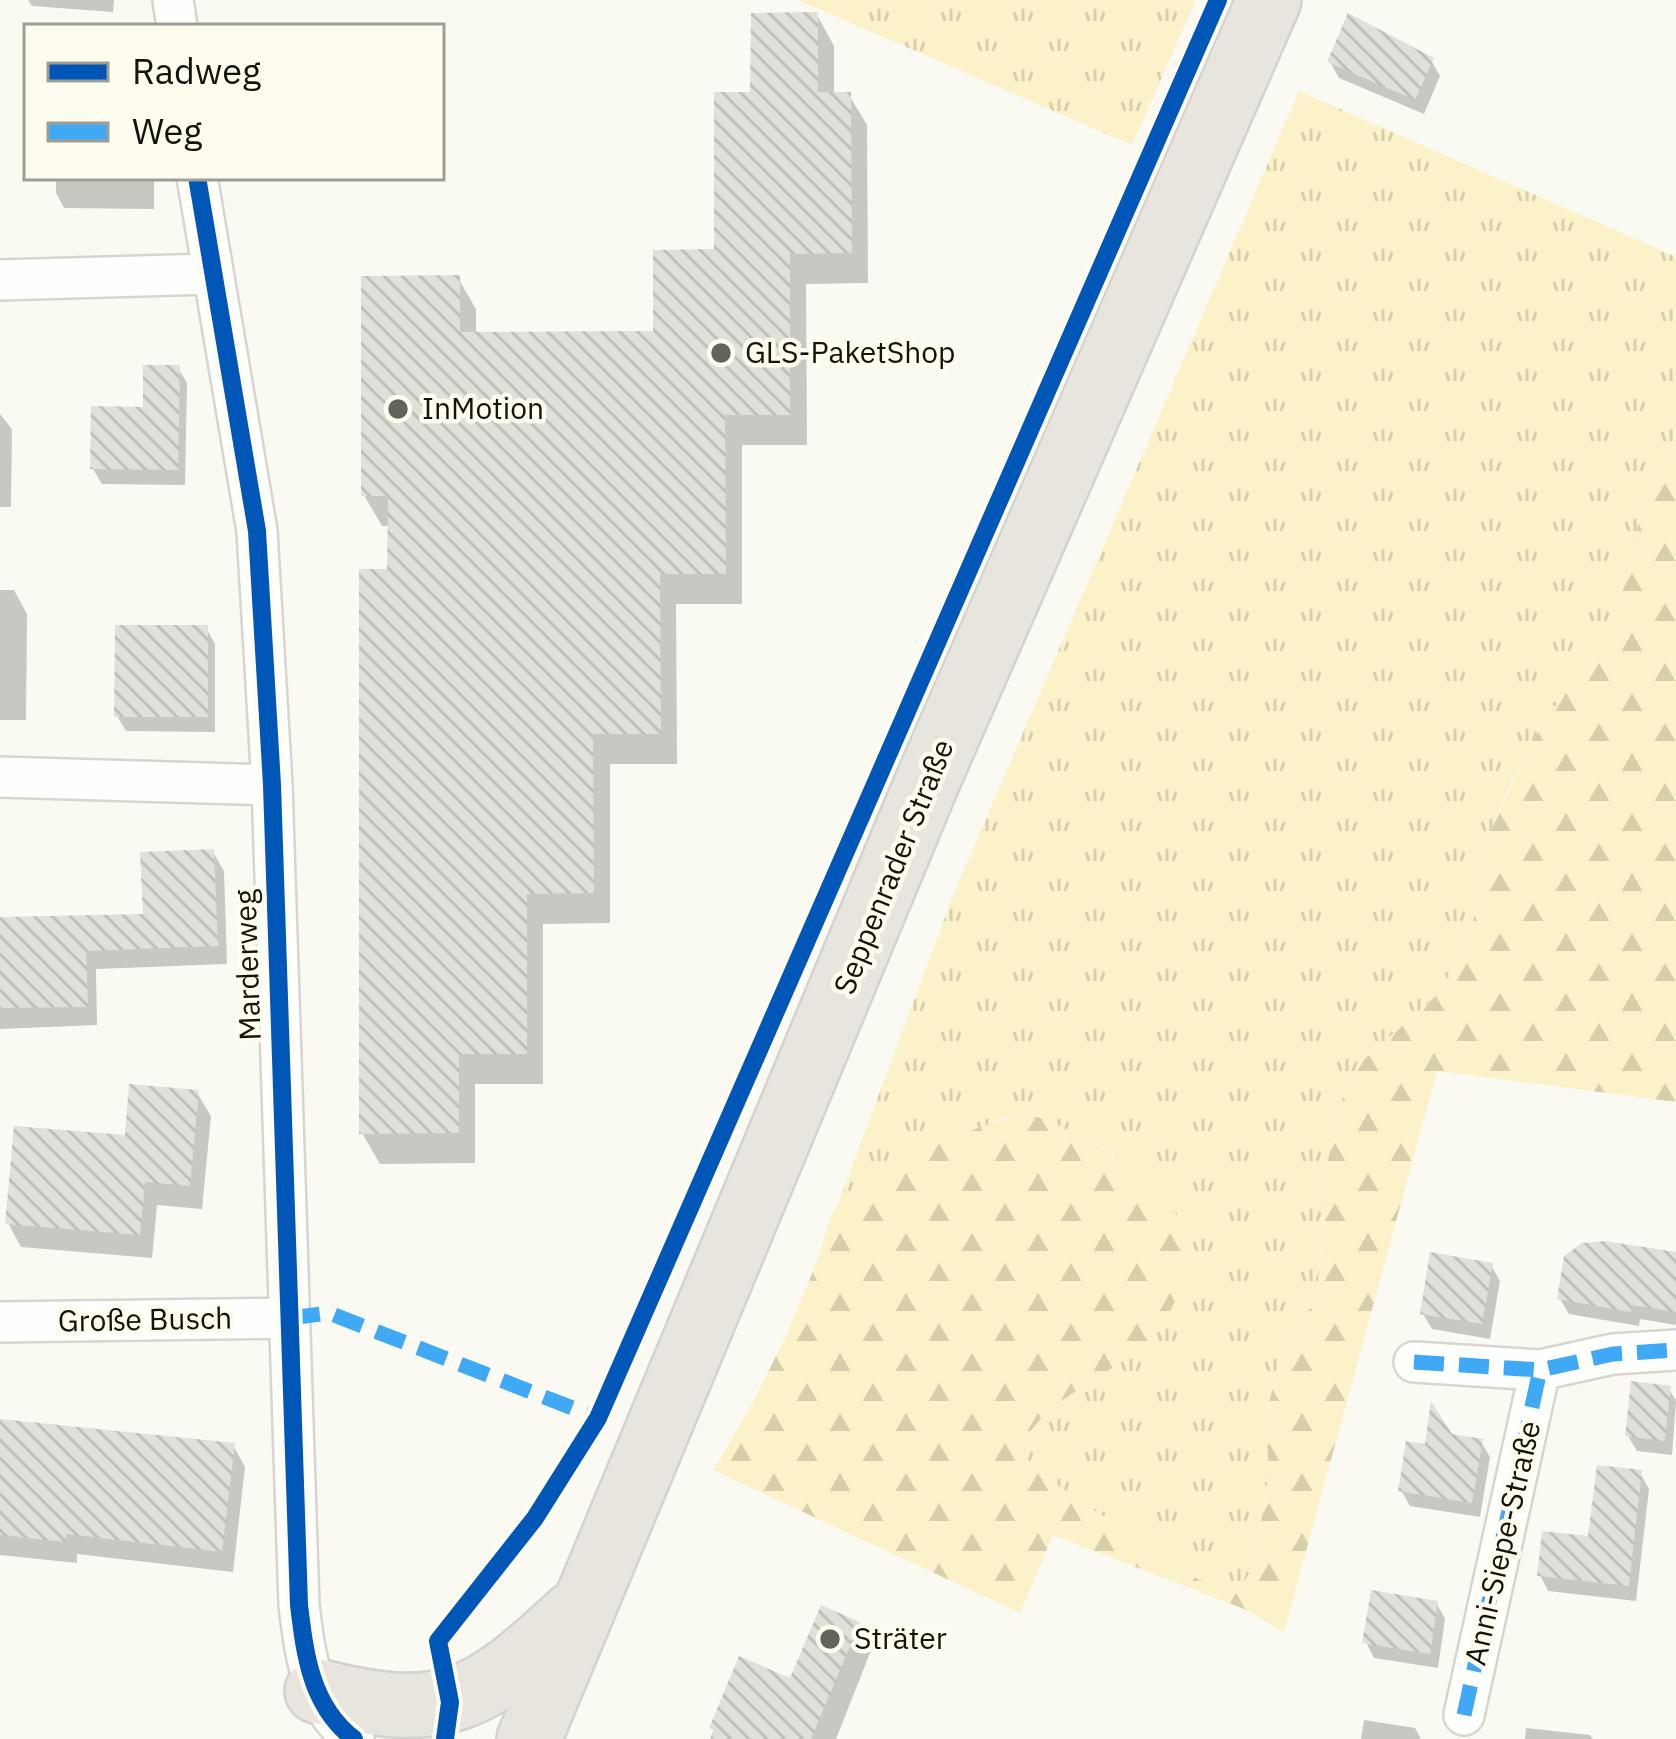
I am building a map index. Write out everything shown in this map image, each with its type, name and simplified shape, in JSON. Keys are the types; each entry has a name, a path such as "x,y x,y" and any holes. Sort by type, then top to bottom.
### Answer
{"main road":[{"name":"Seppenrader Straße","path":"530,1739 928,780 1269,0"},
{"path":"336,1715 450,1702 526,1658 587,1600"}],"street":[{"name":"Marderweg","path":"197,180 257,531 272,785 299,1605 306,1666 336,1715"},
{"path":"0,280 210,274"},
{"path":"0,777 272,785"},
{"name":"Große Busch","path":"0,1322 290,1318"},
{"path":"1414,1362 1540,1370 1613,1354 1676,1350"},
{"name":"Anni-Siepe-Straße","path":"1464,1715 1540,1370"}],"green space":[{"path":"798,0 1196,0 1132,145"},
{"path":"1299,91 1676,257 1676,440 1640,508 1633,560 1615,613 1513,778 1489,834 1471,932 1459,961 1436,996 1358,1065 1346,1085 1328,1160 1317,1294 1277,1373 1265,1416 1269,1470 1255,1564 1244,1582 1230,1587 1199,1581 1027,1465 1022,1443 1036,1418 1147,1342 1114,1153 1036,1116 1002,1118 839,1202 952,898"},
{"path":"1676,440 1676,1102 1437,1071 1284,1632 1244,1609 1053,1535 1020,1613 713,1470 771,1367 837,1205 905,1160 961,1134 1012,1118 1037,1117 1107,1150 1151,1182 1180,1222 1185,1246 1184,1273 1161,1326 1123,1361 1038,1422 1023,1443 1027,1465 1199,1580 1230,1587 1245,1582 1255,1563 1269,1470 1265,1416 1277,1373 1317,1294 1328,1160 1346,1084 1358,1065 1436,996 1459,961 1471,932 1489,834 1532,742 1615,613 1633,560 1640,508"}],"building":[{"path":"818,12 818,92 851,92 852,253 790,254 790,415 725,415 726,574 660,574 661,734 593,734 594,893 527,894 527,1054 459,1054 459,1133 359,1134 359,569 387,569 388,496 361,496 361,276 460,275 460,332 653,331 653,250 714,249 714,92 750,92 751,13"},
{"path":"1348,13 1434,58 1415,100 1327,62"},
{"path":"143,365 180,365 178,470 90,469 91,406 143,407"},
{"path":"115,625 208,625 208,717 114,717"},
{"path":"214,849 218,946 86,951 88,1007 0,1008 0,917 143,914 140,852"},
{"path":"129,1084 199,1090 190,1186 145,1182 140,1235 5,1224 14,1126 125,1135"},
{"path":"1605,1241 1676,1252 1676,1312 1632,1305 1631,1312 1557,1299 1564,1256 1582,1243"},
{"path":"1430,1252 1493,1263 1482,1324 1420,1314"},
{"path":"1631,1381 1671,1386 1665,1441 1625,1436"},
{"path":"1431,1401 1452,1434 1483,1439 1472,1503 1398,1491 1406,1441 1425,1444"},
{"path":"0,1419 235,1443 222,1552 66,1534 65,1542 0,1535"},
{"path":"1597,1465 1642,1470 1629,1586 1537,1576 1542,1531 1588,1536"},
{"path":"1371,1590 1438,1601 1430,1654 1362,1643"},
{"name":"Sträter","path":"821,1605 860,1622 811,1739 711,1739 714,1730 709,1728 739,1656 790,1678"}],"marked path":[{"path":"290,1318 329,1313 598,1418"},
{"path":"1414,1362 1540,1370 1613,1354 1676,1350"},
{"path":"1464,1715 1540,1370"}],"cycle path":[{"path":"445,1739 450,1702 438,1641 535,1518 598,1418 1218,0"},
{"path":"198,180 257,531 272,785 299,1605 319,1695 354,1739"}],"place":[{"name":"GLS-PaketShop","path":"721,353"},
{"name":"InMotion","path":"398,409"},
{"name":"Sträter","path":"830,1639"}]}
